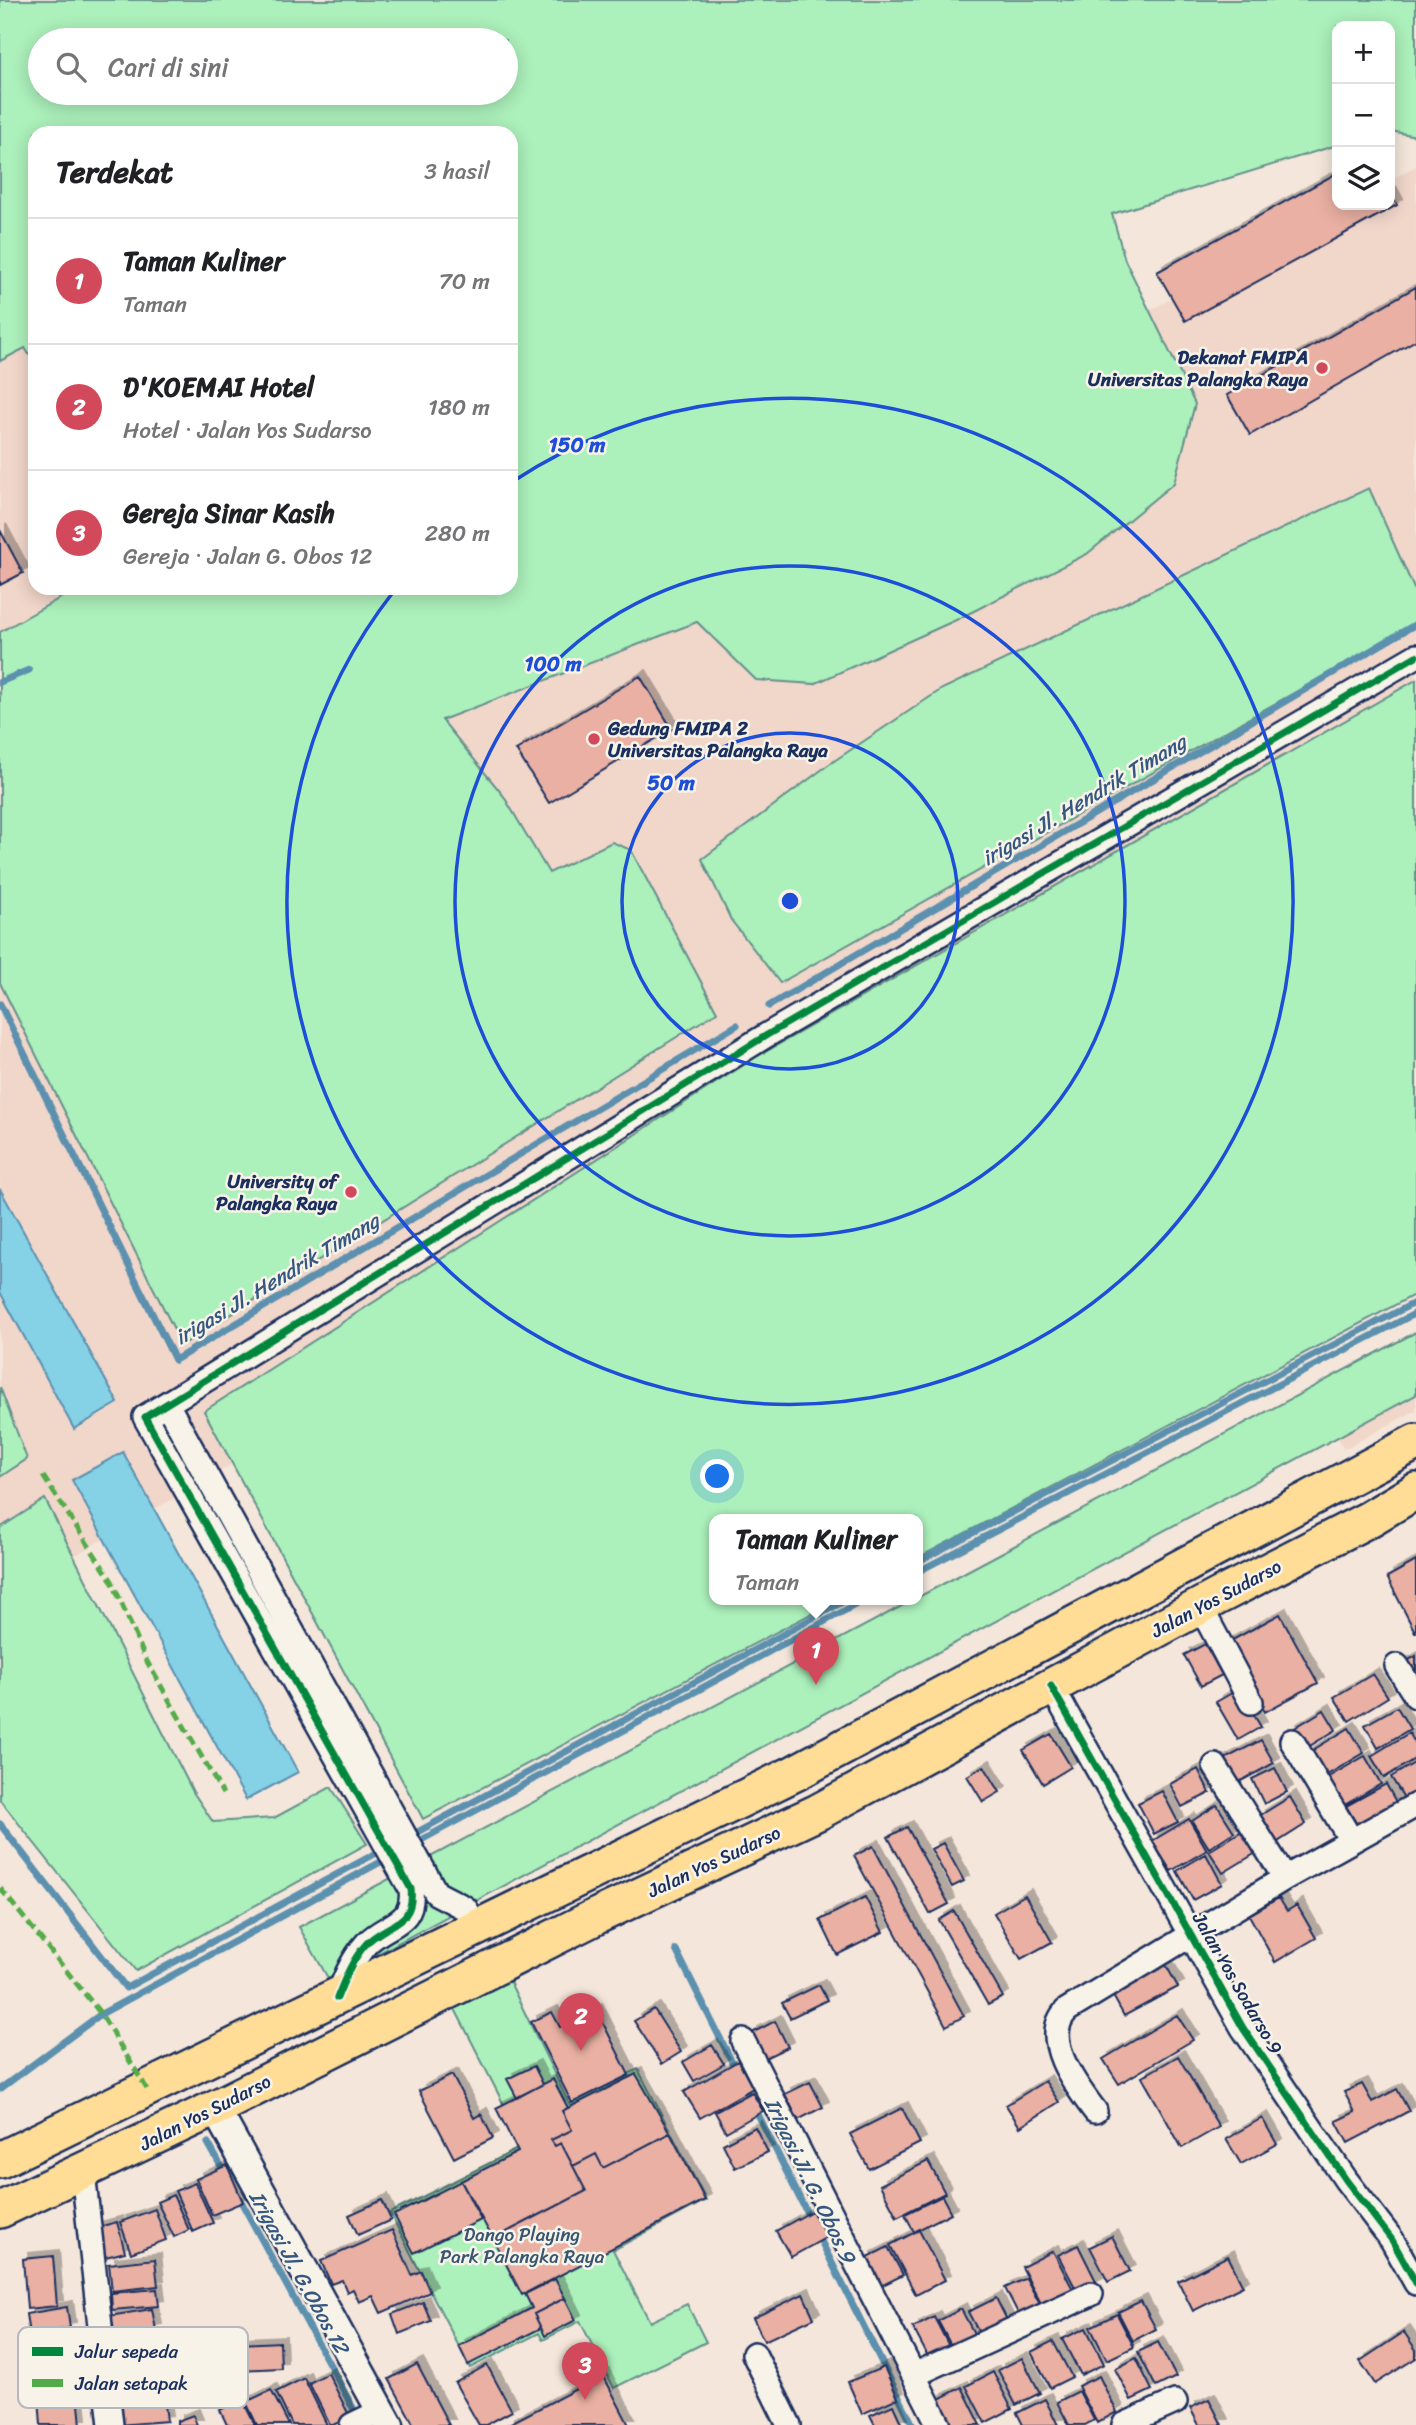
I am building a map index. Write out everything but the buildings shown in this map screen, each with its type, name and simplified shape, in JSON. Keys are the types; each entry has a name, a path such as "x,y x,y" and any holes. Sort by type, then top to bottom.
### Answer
{"main road":[{"path":"0,2160 795,1773 1416,1442"},
{"name":"Jalan Yos Sudarso","path":"0,2210 215,2108 597,1916 818,1812 1200,1606 1369,1519 1416,1490"}],"street":[{"path":"337,1997 349,1968 367,1943 405,1917 412,1905 411,1889 145,1417 767,1035 1416,656"},
{"path":"167,1404 436,1893 465,1909 478,1927"},
{"path":"1200,1606 1251,1702"},
{"path":"1398,1666 1416,1696"},
{"name":"Jalan Yos Sodarso 9","path":"1051,1686 1243,2028 1346,2180 1391,2240 1416,2283"},
{"path":"1292,1741 1351,1840"},
{"path":"1215,1766 1285,1878"},
{"path":"1094,2111 1075,2084 1060,2050 1057,2037 1061,2016 1285,1878 1416,1805"},
{"path":"743,2040 939,2425"},
{"path":"215,2108 385,2418 352,2425"},
{"path":"83,2172 100,2327"},
{"path":"914,2375 1091,2294"},
{"path":"754,2354 789,2425"},
{"path":"1124,2425 1175,2402"}],"shaded area":[{"name":"University of Palangka Raya","path":"1416,166 1416,777 0,1599 0,274 28,325 28,595 175,595 278,784 1335,210 1395,210 1395,177"},
{"path":"1416,1332 1416,1410 1344,1449 1313,1387"}],"green space":[{"path":"0,0 1416,0 1416,136 1395,132 1395,21 1332,21 1332,147 1112,214 1125,260 1195,404 1174,483 1087,554 956,620 814,684 756,680 697,622 442,720 503,795 549,873 612,842 631,850 717,1012 182,1345 0,983 0,632 66,595 518,595 518,126 28,126 28,353 25,348 0,361"},
{"path":"1369,488 1416,593 1416,624 780,983 731,920 702,859 828,765 942,689"},
{"path":"1416,680 1416,1294 923,1555 923,1514 709,1514 709,1605 828,1605 423,1819 204,1411 753,1059"},
{"path":"1416,1332 1416,1395 329,1980 299,1927 903,1605 923,1605 923,1595"},
{"path":"0,1387 27,1459 0,1477"},
{"path":"45,1499 193,1792 213,1822 274,1818 331,1787 367,1844 136,1971 0,1800 0,1528"},
{"name":"Dango Playing Park Palangka Raya","path":"509,1980 569,2104 638,2069 706,2200 613,2250 650,2322 687,2304 706,2342 614,2388 580,2321 543,2340 539,2333 470,2368 390,2213 519,2148 505,2107 454,2007"}],"water":[{"path":"0,1189 118,1403 74,1429 0,1292"},
{"path":"123,1452 298,1772 246,1800 72,1480"}],"waterway":[{"name":"irigasi Jl. Hendrik Timang","path":"769,1006 1416,624"},
{"name":"irigasi Jl. Hendrik Timang","path":"0,682 29,670"},
{"name":"irigasi Jl. Hendrik Timang","path":"0,1004 175,1360 737,1025"},
{"path":"923,1559 1416,1302"},
{"path":"923,1569 1416,1313"},
{"path":"410,1836 837,1605"},
{"path":"414,1844 855,1605"},
{"path":"0,1824 126,1988 384,1849"},
{"path":"0,2089 101,2014 388,1858"},
{"name":"Irigasi Jl. G. Obos 9","path":"676,1950 736,2070"},
{"name":"Irigasi Jl. G. Obos 9","path":"743,2084 811,2221"},
{"name":"Irigasi Jl. G.Obos 12","path":"208,2143 226,2175"},
{"name":"Irigasi Jl. G.Obos 12","path":"237,2194 358,2417"},
{"name":"Irigasi Jl. G. Obos 9","path":"818,2235 913,2425"}],"marked path":[{"path":"43,1476 112,1581 145,1658 223,1794"},
{"path":"0,1888 101,2014 147,2089"}],"cycle path":[{"path":"337,1998 361,1950 374,1937 398,1922 409,1910 411,1889 145,1417 767,1035 1416,656"},
{"path":"1051,1686 1243,2028 1346,2180 1392,2240 1416,2283"}],"place":[{"name":"Dekanat FMIPA Universitas Palangka Raya","path":"1322,368"},
{"name":"Gedung FMIPA 2 Universitas Palangka Raya","path":"594,739"},
{"name":"University of Palangka Raya","path":"351,1192"},
{"name":"Taman Kuliner","path":"816,1685"},
{"name":"D'KOEMAI Hotel","path":"581,2051"},
{"name":"Gereja Sinar Kasih","path":"585,2400"}]}
